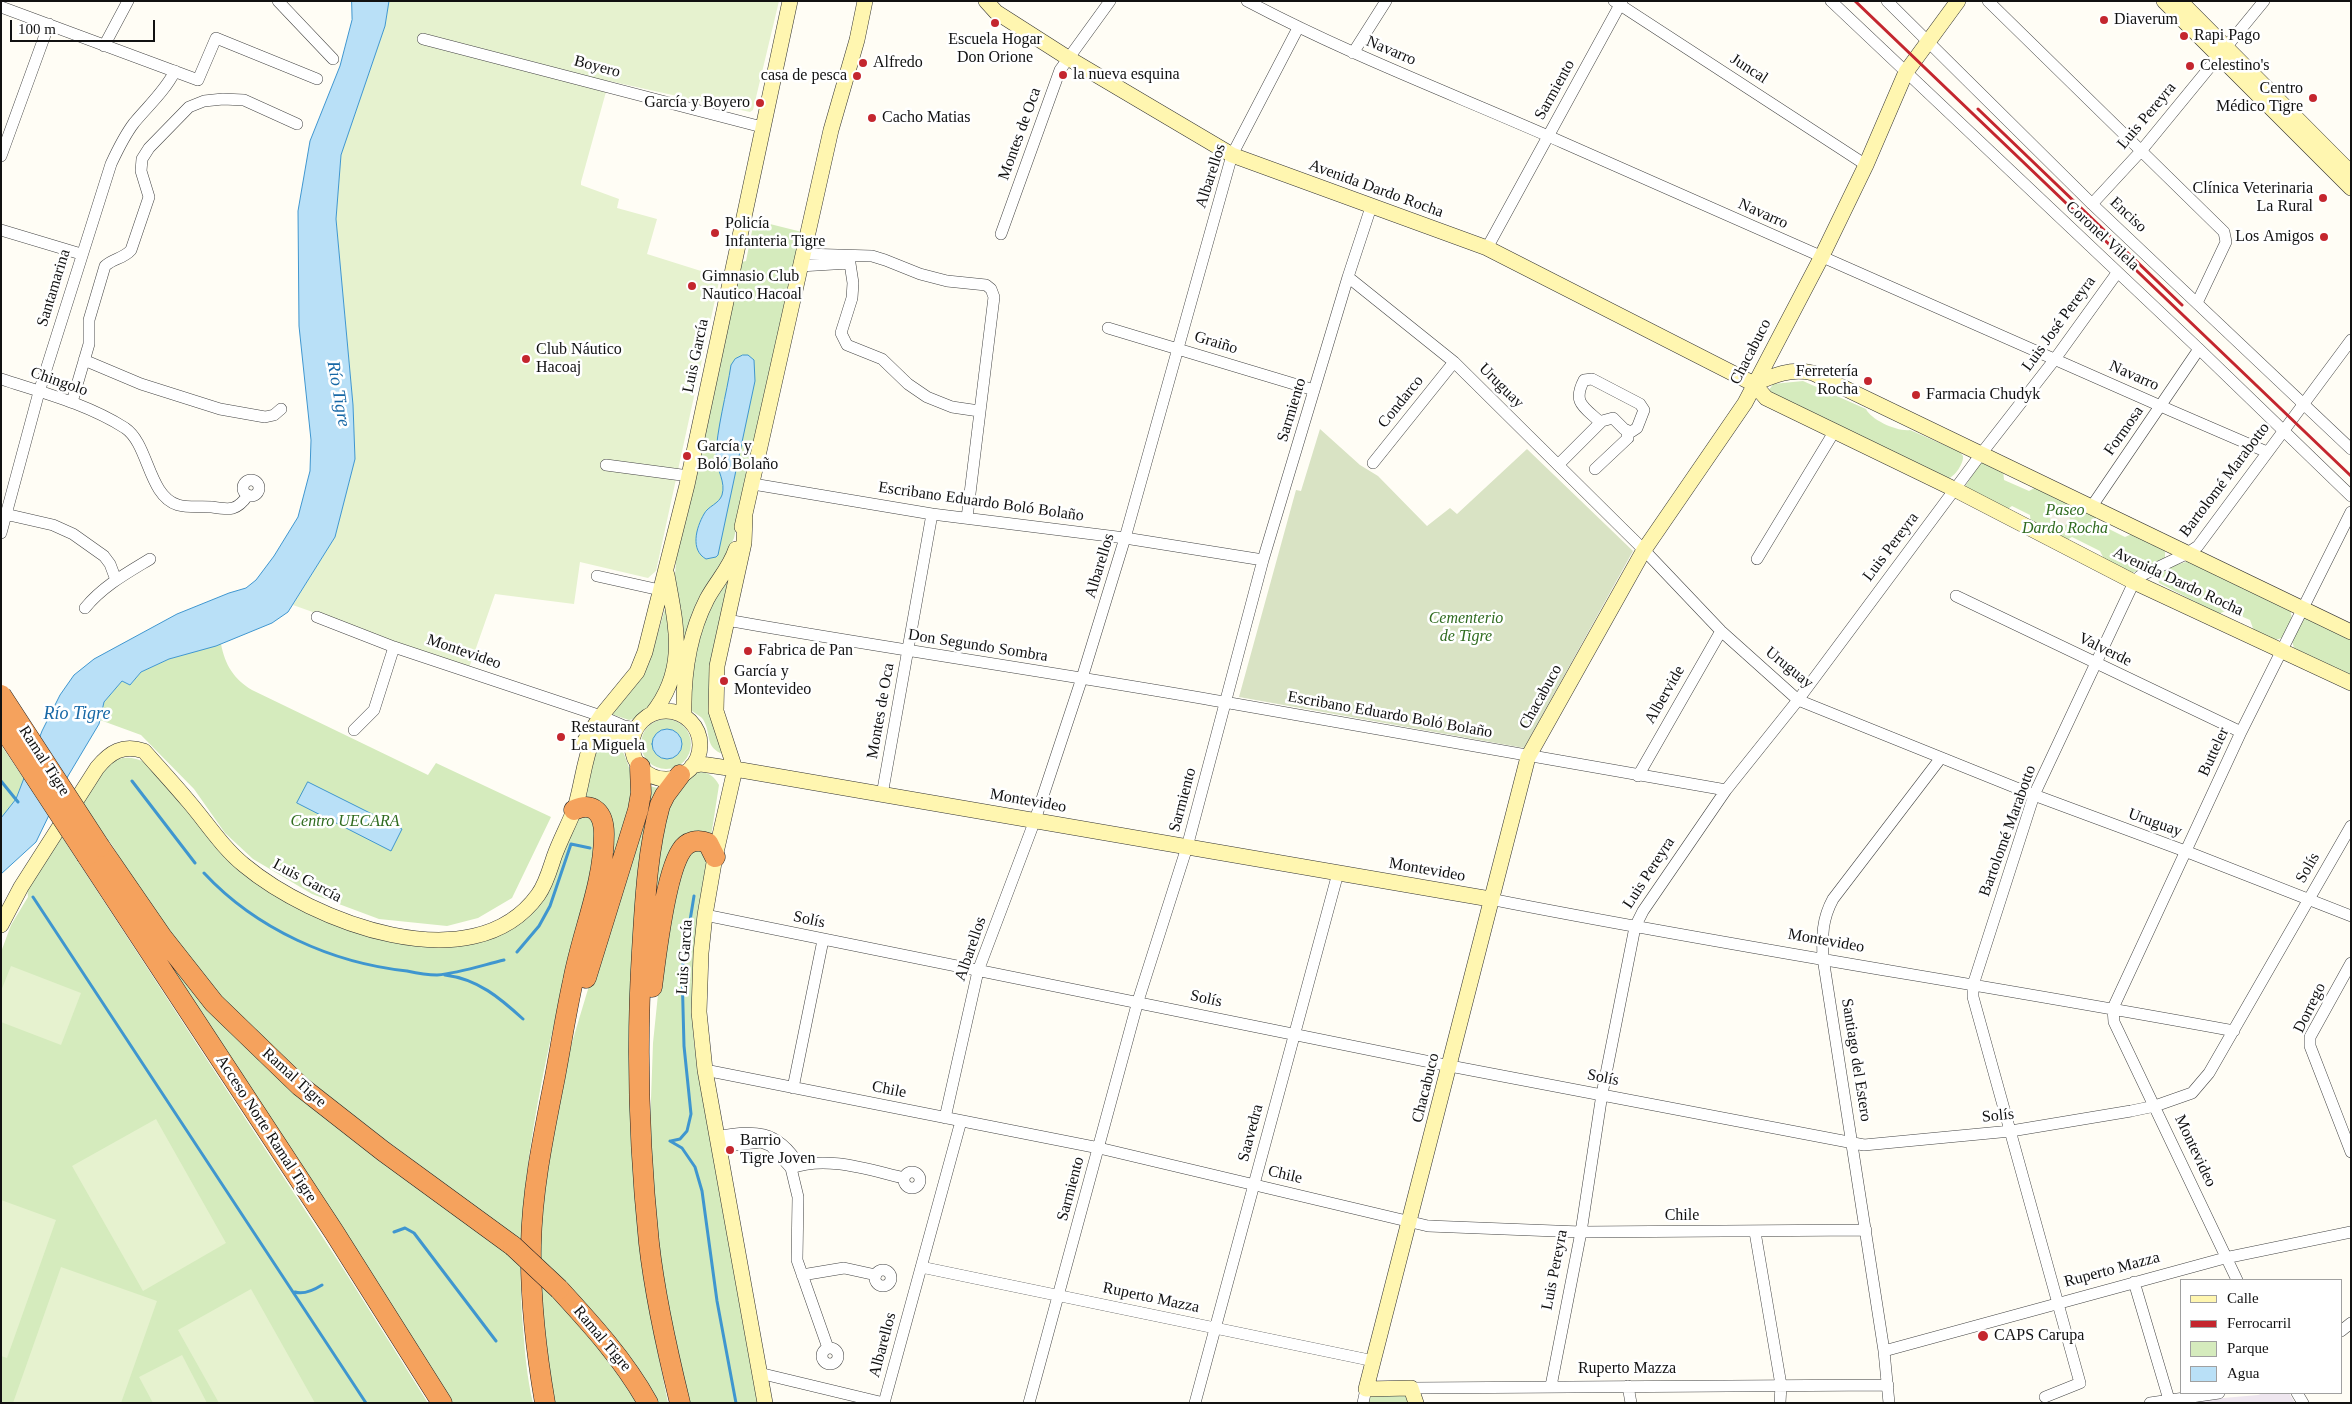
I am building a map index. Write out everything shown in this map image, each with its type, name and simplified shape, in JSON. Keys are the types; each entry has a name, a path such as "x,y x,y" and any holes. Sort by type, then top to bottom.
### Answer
{"highway":[{"name":"Ramal Tigre","path":"1,695 94,852"},
{"name":"Ramal Tigre","path":"1,726 94,852 214,1003 293,1080 383,1151 513,1246 559,1289 600,1334 634,1379 648,1403"},
{"path":"555,1077 638,810 641,792 640,767"},
{"path":"680,1403 664,1334 649,1244 641,1146 638,1038 647,873 660,805 665,795 686,770"},
{"path":"545,1403 536,1346 531,1290 531,1244 535,1186 573,979 591,912 604,840 602,821 596,811 590,807 583,806 574,810"},
{"path":"640,1093 657,950 673,872 680,851 692,842 698,840 708,843 715,857"},
{"name":"Acceso Norte Ramal Tigre","path":"94,852 442,1403"}],"street":[{"path":"104,46 128,1"},
{"path":"278,1 333,59"},
{"name":"Luis García","path":"565,829 582,748 588,733 637,672 645,652 689,476 790,1"},
{"path":"684,716 685,674 696,624 708,597 733,557 745,518 831,130 857,40 865,1"},
{"name":"Avenida Dardo Rocha","path":"975,1 991,7 1068,58 1232,155 1487,248 1754,384 1766,398 1956,490 2134,582 2282,649 2351,683"},
{"name":"Montes de Oca","path":"1001,234 1060,70 1110,1"},
{"name":"Navarro","path":"1247,1 1298,28 1353,53 1548,136 1821,258 2267,452"},
{"path":"1353,53 1386,1"},
{"name":"Coronel Vilela","path":"1831,1 2351,496"},
{"name":"Enciso","path":"1887,1 2092,204 2351,449"},
{"path":"1928,40 1958,1"},
{"path":"1988,1 2226,237 2226,242 2197,303"},
{"path":"2164,1 2223,52 2351,173"},
{"path":"2180,1 2223,52 2351,188"},
{"name":"Luis Pereyra","path":"2092,204 2141,152 2264,1"},
{"name":"Sarmiento","path":"1487,248 1619,3"},
{"name":"Juncal","path":"1619,3 1866,165"},
{"path":"1,7 198,80 216,38 316,79"},
{"path":"1,156 49,24"},
{"name":"Albarellos","path":"944,1118 978,971 1035,820 1082,678 1125,538 1232,155 1298,28"},
{"name":"Boyero","path":"423,39 762,127"},
{"name":"Chacabuco","path":"1364,1396 1450,1066 1490,899 1528,757 1644,550 1745,403 1821,258 1866,165 1906,72 1928,40"},
{"name":"Santamarina","path":"1,533 4,514 39,392 81,254 111,164 121,142 169,84 175,71"},
{"path":"72,402 89,344 89,320 105,266 112,260 126,256 131,250 149,197 141,171 142,159 149,148 189,107 204,101 223,99 244,100 297,124"},
{"name":"Sarmiento","path":"1029,1403 1138,1001 1187,847 1263,560 1348,277 1371,207"},
{"path":"1,230 81,254"},
{"path":"801,260 853,259 872,256 920,274 947,281 986,285 991,289 994,297 967,518"},
{"path":"853,259 852,298 841,333 846,345 882,359 908,384 927,397 952,407 979,411"},
{"name":"Luis José Pereyra","path":"1956,490 2117,273"},
{"name":"Uruguay","path":"1348,277 1454,362 1644,550 1721,631 1798,700 2034,795 2185,851 2351,916"},
{"name":"Graiño","path":"1108,328 1314,390"},
{"name":"Bartolomé Marabotto","path":"2045,1397 2080,1383 1973,997 1972,984 2034,795 2134,582 2140,576 2186,554 2198,546 2351,340"},
{"name":"Formosa","path":"2092,506 2198,349"},
{"path":"84,360 141,384 220,409 265,417 274,415 281,410"},
{"name":"Condarco","path":"1372,463 1454,362"},
{"name":"Avenida Dardo Rocha","path":"1754,384 1776,374 1798,370 1813,373 2351,632"},
{"name":"Chingolo","path":"1,379 72,402 106,417 128,430 161,492 171,502 190,507 227,509 241,504 248,495"},
{"path":"1600,422 1579,402 1578,398 1582,384 1588,379 1592,379 1643,406 1644,410 1637,428 1627,432"},
{"path":"1558,465 1600,422 1613,418 1627,432 1628,438 1595,469"},
{"path":"1757,559 1834,432"},
{"path":"606,465 689,476"},
{"name":"Escribano Eduardo Boló Bolaño","path":"753,484 932,514 1125,538 1263,560"},
{"name":"Luis Pereyra","path":"1551,1386 1581,1232 1602,1094 1636,928 1644,912 1726,790 1798,700 1956,490"},
{"name":"Butteler","path":"2113,1008 2241,732 2351,512"},
{"path":"4,514 54,525 73,534 104,556 110,564 116,580"},
{"name":"Montes de Oca","path":"882,795 932,514"},
{"path":"735,769 716,711 717,666 744,542 745,518"},
{"path":"85,608 93,598 116,580 150,559"},
{"name":"Luis García","path":"652,714 664,698 678,656 676,626 666,572"},
{"path":"597,576 660,590"},
{"name":"Valverde","path":"1956,596 2241,732"},
{"name":"Montevideo","path":"317,617 394,647 601,716 624,726 634,734"},
{"name":"Don Segundo Sombra","path":"726,620 907,652 1225,702"},
{"name":"Albervide","path":"1638,776 1721,631"},
{"path":"354,730 374,710 394,647"},
{"name":"Escribano Eduardo Boló Bolaño","path":"1225,702 1528,757 1726,790"},
{"path":"668,711 684,716 696,728 700,745 696,759 686,770 663,778 655,776 640,767 632,750 634,734 652,714 668,711"},
{"path":"601,716 610,732 634,734"},
{"name":"Luis García","path":"1,925 21,887 84,788 107,756 117,750 135,748 144,751 189,802 225,848 244,865 280,890 332,916 386,933 435,941 457,941 482,934 515,917 539,894 574,810 593,738 597,734 610,732"},
{"name":"Montevideo","path":"700,745 719,761 735,769"},
{"name":"Santiago del Estero","path":"1889,1403 1884,1351 1823,958 1824,921 1833,899 1940,758"},
{"path":"712,765 722,773 728,795"},
{"name":"Montevideo","path":"686,770 712,765 1490,899 1636,928 1823,958 2234,1031"},
{"name":"Luis García","path":"735,769 715,857 705,915 699,987 705,1070 765,1403"},
{"name":"Solís","path":"705,915 978,971 1138,1001 1450,1066 1864,1145 2011,1131 2155,1106 2192,1093 2209,1073 2351,826"},
{"name":"Saavedra","path":"1195,1403 1338,873"},
{"path":"793,1088 823,940"},
{"name":"Dorrego","path":"2351,963 2310,1037 2310,1046 2351,1152"},
{"name":"Montevideo","path":"2113,1008 2114,1022 2236,1279"},
{"name":"Chile","path":"705,1070 1099,1148 1428,1226 1581,1232 1866,1230"},
{"name":"Albarellos","path":"884,1403 961,1121"},
{"path":"718,1142 761,1142 771,1146 795,1166 830,1164 851,1166 904,1178"},
{"path":"795,1166 798,1197 796,1248 802,1275 828,1348"},
{"path":"1755,1232 1781,1385 1780,1403"},
{"name":"Ruperto Mazza","path":"1884,1351 2225,1258 2351,1232"},
{"name":"Ruperto Mazza","path":"921,1267 1214,1329 1374,1360"},
{"path":"802,1275 844,1268 876,1275"},
{"path":"2134,1282 2169,1401"},
{"path":"759,1373 884,1403"},
{"name":"Ruperto Mazza","path":"1364,1396 1411,1388 1888,1385"},
{"path":"1628,1386 1631,1403"},
{"path":"1411,1388 1416,1403"},
{"path":"2150,1403 2213,1394"}],"shaded area":[{"path":"2060,507 2067,510 2070,517 2067,524 2060,527 2053,524 2050,517 2053,510"},
{"path":"2290,1394 2295,1403 2177,1402"}],"green space":[{"name":"Club Náutico Hacoaj","path":"389,1 779,1 753,110 750,112 609,81 581,182 581,185 619,199 617,208 657,219 647,254 720,277 656,571 648,578 580,562 574,604 495,594 469,668 293,605 335,537 355,459 353,405 336,219 341,155 385,26"},
{"path":"762,222 802,232 734,538 684,647 675,575 677,547 738,263 746,261 753,226"},
{"path":"1803,381 1866,409 1873,417 1885,424 1899,429 1910,430 1960,452 1963,459 1960,466 1953,476 1947,479 1769,390 1773,384"},
{"name":"Cementerio de Tigre","path":"1320,429 1360,465 1378,476 1427,526 1450,508 1457,514 1527,449 1633,551 1524,748 1239,697 1296,490 1301,491"},
{"name":"Paseo Dardo Rocha","path":"1981,462 2003,469 2004,480 2029,491 2038,486 2097,515 2097,523 2125,537 2134,533 2165,549 2165,558 2132,573 2105,561 2100,551 2072,537 2065,541 2031,524 2030,515 2012,506 2005,511 1964,488"},
{"path":"2192,561 2290,608 2292,619 2282,638 2275,640 2254,631 2250,620 2227,610 2219,614 2159,583 2158,577 2169,568"},
{"path":"731,576 713,667 723,752 720,753 710,743 703,719 691,710 691,687 695,652 707,613"},
{"path":"665,609 671,629 667,679 649,710 638,718 629,720 611,714 633,689 649,663"},
{"path":"2304,618 2351,636 2351,677 2294,648 2292,641"},
{"name":"Centro UECARA","path":"221,644 231,671 252,690 428,775 436,763 551,817 512,898 478,918 447,926 379,919 312,894 253,859 225,833 194,789 141,735 100,720 104,702 122,681 130,685 141,672 169,659"},
{"path":"1,708 220,1020 512,1236 296,1070 230,1007 168,933 140,892 112,845 79,803 99,774 114,761 123,758 134,758 147,763 223,855 265,890 301,910 432,946 518,922 539,906 574,819 591,810 599,844 554,1023 531,1144 524,1205 521,1266 523,1328 533,1403 447,1403 1,717"},
{"path":"671,719 684,726 690,734 690,754 684,762 676,768 661,769 648,762 642,754 641,739 648,726 656,720"},
{"path":"607,739 618,744 623,752 635,790 611,881 607,833 582,802 598,742"},
{"path":"1,745 24,779 16,799 1,818"},
{"path":"698,772 711,775 719,785 710,843 697,836 657,931 649,902 665,806 687,777"},
{"path":"645,785 662,789 654,800 641,1244 652,1324 668,1403 658,1403 594,1340 638,1403 550,1403 534,1254 561,1079 604,936"},
{"path":"60,834 344,1270 428,1403 1,1403 1,952 11,925 28,897 27,888"},
{"path":"698,845 707,860 698,917 692,986 694,1043 758,1403 686,1403 667,1312 656,1231 650,1128 653,1043 661,965 684,853"},
{"path":"11,966 81,993 61,1045 1,1022 1,991"},
{"path":"156,1119 226,1243 143,1291 72,1166"},
{"path":"1,1200 56,1220 7,1358 1,1356"},
{"path":"61,1267 157,1301 121,1403 13,1403"},
{"path":"251,1289 315,1403 219,1403 178,1330"},
{"path":"182,1355 207,1403 153,1403 139,1377"},
{"path":"1400,1392 1407,1396 1410,1403 1368,1403 1371,1395"}],"water":[{"name":"Río Tigre","path":"352,1 389,1 385,26 341,155 336,219 353,405 355,459 335,537 288,612 272,623 216,646 169,659 141,672 130,685 122,681 104,702 99,724 68,776 36,842 1,874 1,818 16,799 42,731 60,695 74,675 94,659 177,614 246,588 256,580 274,556 298,517 310,471 311,440 299,326 298,211 310,141 340,66 352,20"},
{"path":"748,355 754,360 755,381 718,555 706,559 701,555 696,544 697,532 706,511 722,495 723,486 716,457 718,436 731,365 735,359"},
{"path":"667,729 678,733 682,744 678,755 667,759 656,755 652,744 656,733"},
{"path":"308,782 402,829 391,851 297,803"}],"waterway":[{"path":"1,781 18,802"},
{"path":"132,781 195,863"},
{"path":"517,952 539,926 550,906 571,844 590,848"},
{"path":"204,873 247,911 271,927 297,940 351,960 379,967 437,975 462,971 504,960"},
{"path":"671,1141 680,1139 687,1131 691,1114 684,1046 682,970 694,896"},
{"path":"33,897 366,1403"},
{"path":"445,975 457,977 478,985 497,997 523,1019"},
{"path":"670,1141 682,1148 695,1167 702,1191 717,1301 736,1403"},
{"path":"394,1232 405,1228 414,1233 496,1341"},
{"path":"295,1292 305,1292 322,1285"}],"railway":[{"path":"1855,1 2351,476"},
{"path":"1978,109 2182,305"}],"place":[{"name":"Diaverum","path":"2104,20"},
{"name":"Escuela Hogar Don Orione","path":"995,23"},
{"name":"Rapi Pago","path":"2184,36"},
{"name":"Alfredo","path":"863,63"},
{"name":"Celestino's","path":"2190,66"},
{"name":"la nueva esquina","path":"1063,75"},
{"name":"casa de pesca","path":"857,76"},
{"name":"Centro Médico Tigre","path":"2313,98"},
{"name":"García y Boyero","path":"760,103"},
{"name":"Cacho Matias","path":"872,118"},
{"name":"Clínica Veterinaria La Rural","path":"2323,198"},
{"name":"Policía Infanteria Tigre","path":"715,233"},
{"name":"Los Amigos","path":"2324,237"},
{"name":"Gimnasio Club Nautico Hacoal","path":"692,286"},
{"name":"Club Náutico Hacoaj","path":"526,359"},
{"name":"Ferretería Rocha","path":"1868,381"},
{"name":"Farmacia Chudyk","path":"1916,395"},
{"name":"García y Boló Bolaño","path":"687,456"},
{"name":"Fabrica de Pan","path":"748,651"},
{"name":"García y Montevideo","path":"724,681"},
{"name":"Restaurant La Miguela","path":"561,737"},
{"name":"Barrio Tigre Joven","path":"730,1150"},
{"name":"CAPS Carupa","path":"1983,1336"}]}
